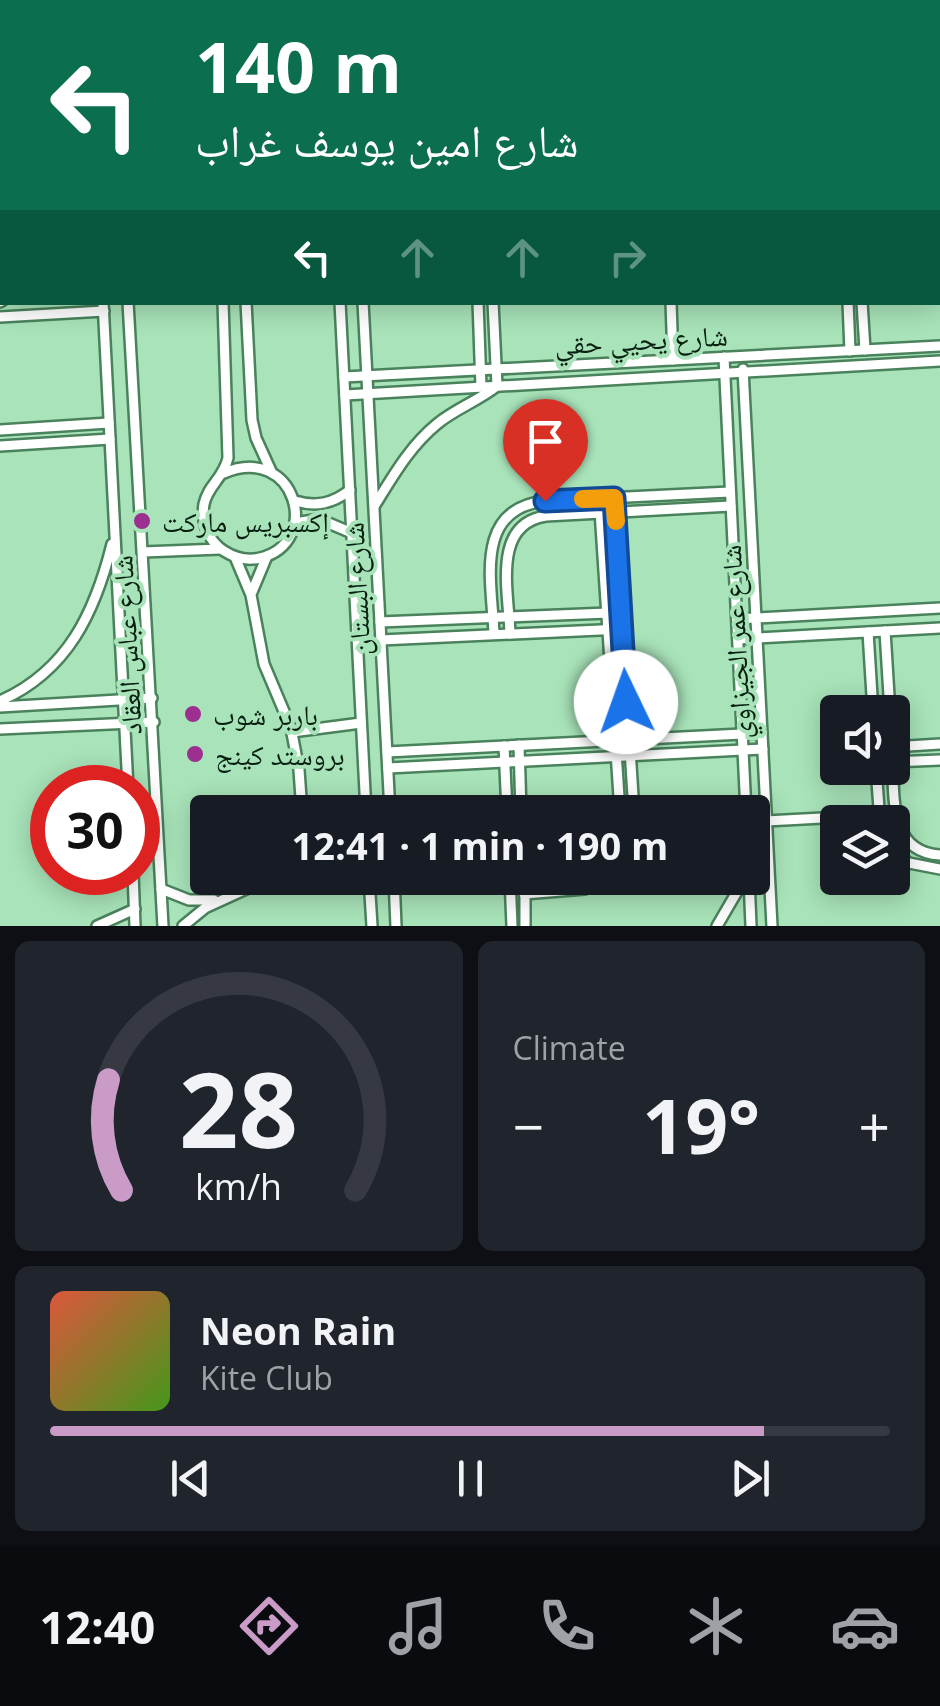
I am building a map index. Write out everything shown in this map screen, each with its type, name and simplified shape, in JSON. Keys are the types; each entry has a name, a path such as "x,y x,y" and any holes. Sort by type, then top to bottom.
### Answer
{"street":[{"name":"شارع عباس العقاد","path":"128,305 163,926"},
{"path":"224,305 229,442 224,474"},
{"path":"246,305 252,420 262,455 271,471 290,489 295,523 280,548 267,556 251,560 235,557 208,536 203,519 204,501 224,474 239,467 271,471"},
{"name":"شارع البستان","path":"340,305 365,795"},
{"name":"شارع البستان","path":"363,305 389,795"},
{"path":"478,305 481,387"},
{"path":"374,508 420,440 438,423 496,386 493,305"},
{"path":"670,305 673,360"},
{"path":"848,305 850,351"},
{"path":"862,305 865,350"},
{"name":"شارع عباس العقاد","path":"104,307 127,765"},
{"path":"0,317 104,307"},
{"name":"شارع يحيي حقي","path":"344,377 940,346"},
{"name":"شارع عمر الجيزاوي","path":"742,356 765,795"},
{"name":"شارع عمر الجيزاوي","path":"724,357 745,795"},
{"name":"شارع يحيي حقي","path":"345,395 940,361"},
{"path":"0,430 110,423"},
{"path":"0,446 110,439"},
{"path":"294,501 318,505 350,490"},
{"path":"494,634 492,546 501,523 510,513 532,503 730,492"},
{"path":"600,498 618,795"},
{"path":"614,498 633,795"},
{"path":"510,634 508,556 514,532 534,518 731,506"},
{"path":"295,523 331,522 352,532"},
{"path":"0,704 48,671 80,632 102,586 115,532"},
{"path":"144,552 220,549"},
{"path":"251,595 267,556"},
{"path":"235,557 251,595 264,664 292,732 300,795"},
{"path":"736,620 940,608"},
{"path":"380,622 621,613"},
{"path":"738,639 940,628"},
{"path":"381,640 622,629"},
{"path":"885,631 889,695"},
{"path":"868,632 872,695"},
{"path":"0,704 152,698"},
{"path":"0,729 154,722"},
{"path":"292,732 362,723"},
{"path":"387,752 762,733"},
{"path":"910,747 940,744"},
{"path":"518,745 520,795"},
{"path":"504,746 506,795"},
{"path":"388,768 762,749"},
{"path":"910,761 940,760"},
{"path":"895,785 899,830 914,849 940,854"},
{"path":"770,821 820,820"},
{"path":"910,863 940,869"},
{"path":"162,889 189,900 222,900"},
{"name":"شارع عمر الجيزاوي","path":"770,891 772,926"},
{"path":"134,895 136,926"},
{"path":"183,926 233,895"},
{"path":"370,895 372,926"},
{"path":"395,895 396,926"},
{"path":"511,895 512,926"},
{"path":"524,895 525,926"},
{"path":"717,926 736,895"},
{"path":"749,895 752,926"},
{"path":"97,926 134,909"}],"slow traffic":[{"path":"583,499 614,498 616,521"}],"place":[{"name":"إكسبريس ماركت","path":"142,521"},
{"name":"باربر شوب","path":"193,714"},
{"name":"بروستد كينج","path":"195,754"}],"route":[{"path":"545,501 614,498 626,702"}]}
